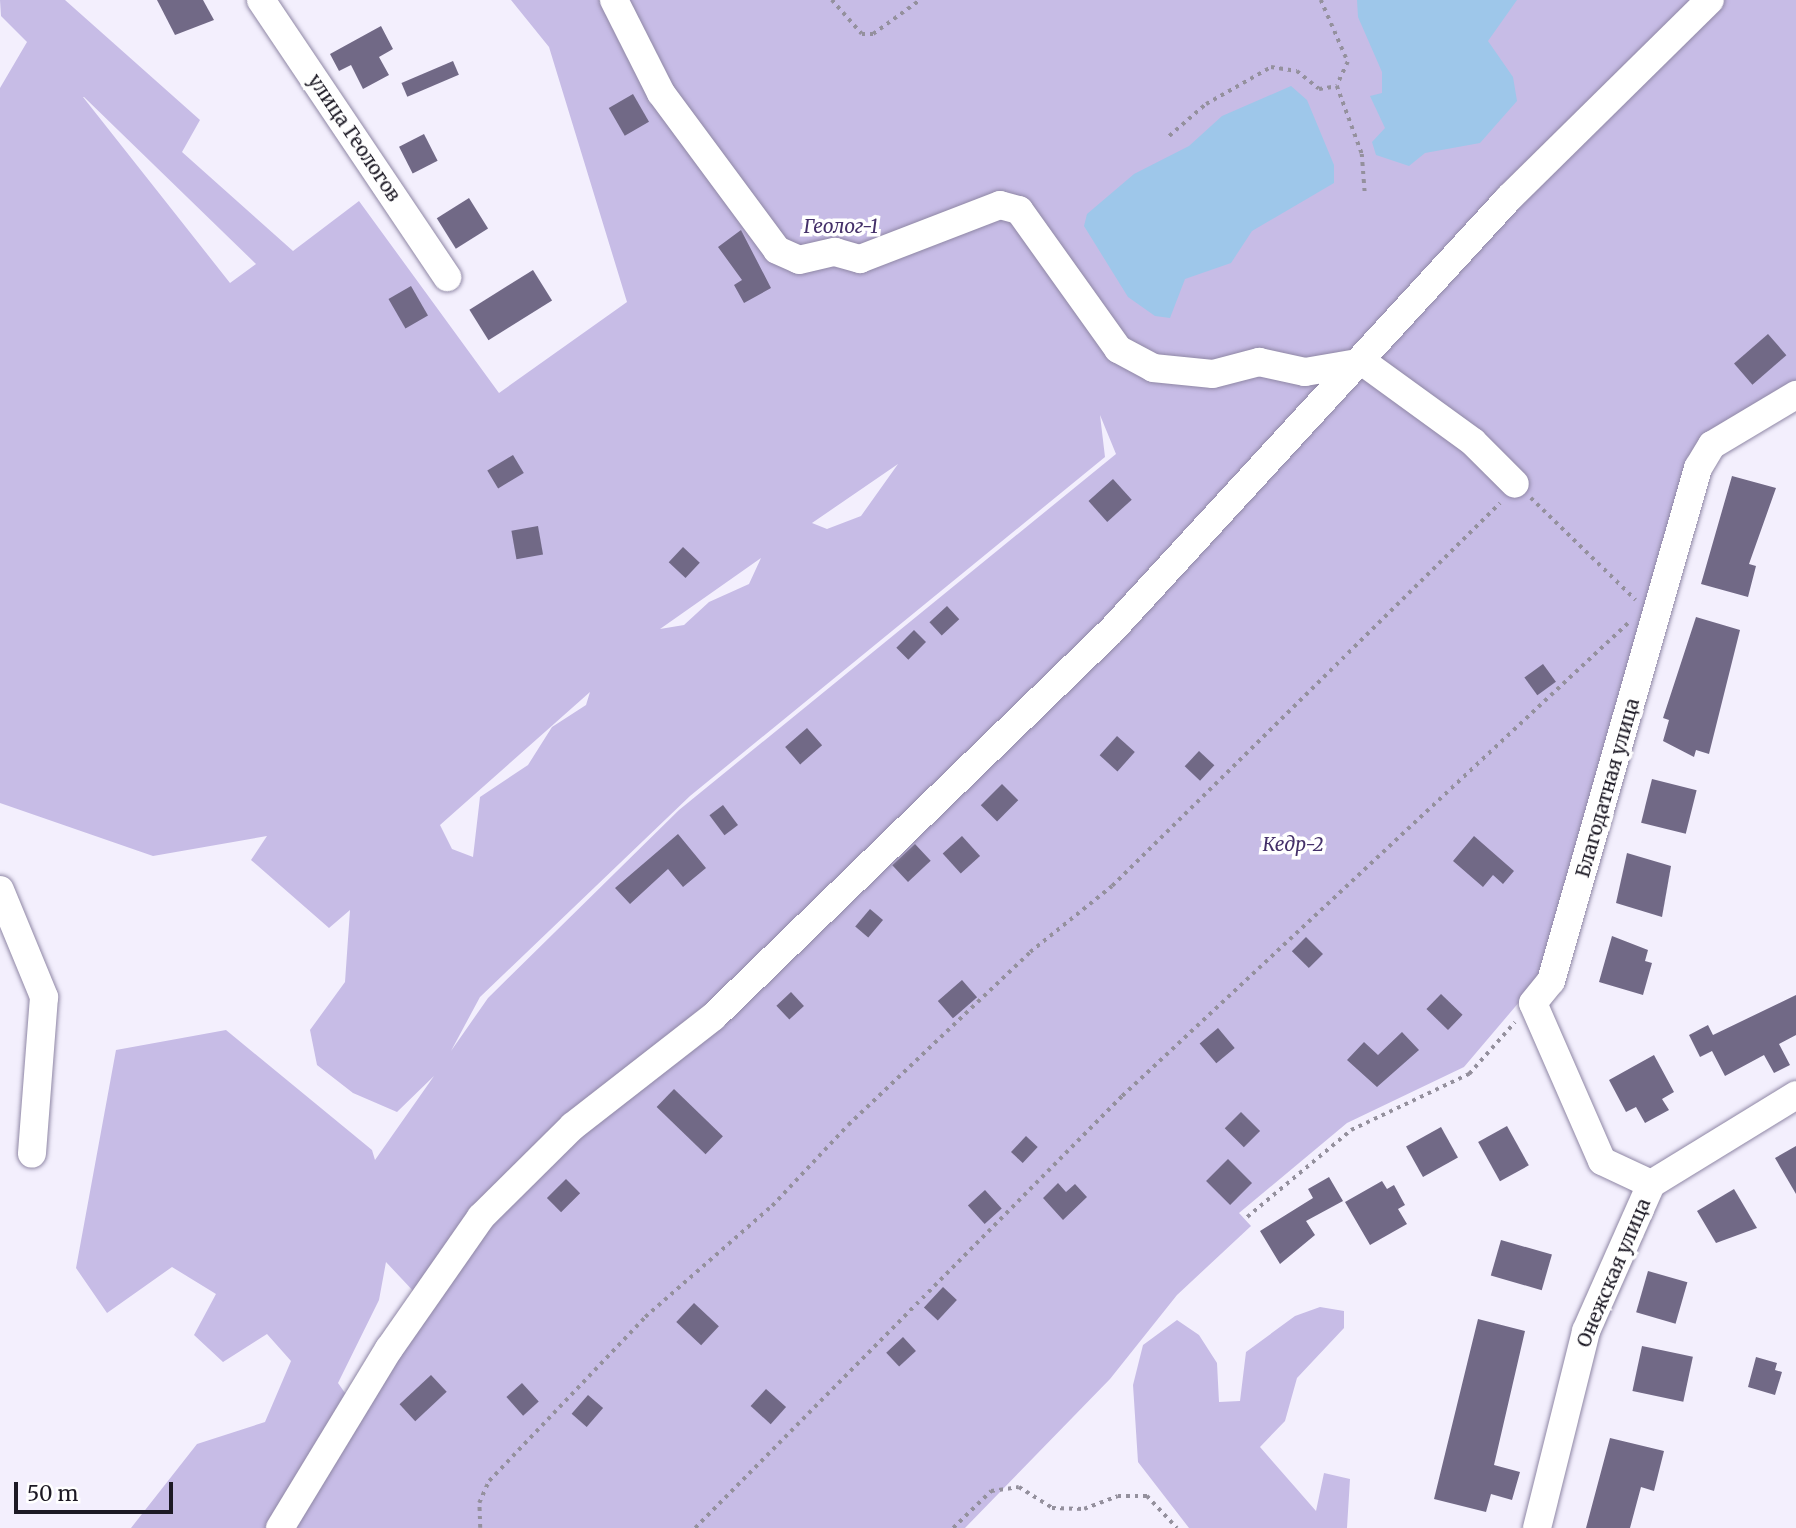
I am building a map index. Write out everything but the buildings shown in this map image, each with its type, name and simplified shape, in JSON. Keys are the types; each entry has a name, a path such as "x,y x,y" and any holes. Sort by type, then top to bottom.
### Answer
{"street":[{"name":"улица Геологов","path":"261,0 447,277"},
{"path":"614,0 661,93 777,250 799,260 835,252 860,259 1000,205 1019,210 1118,349 1153,368 1213,374 1259,362 1306,372 1363,362 1473,442 1515,484"},
{"path":"280,1528 389,1349 481,1217 573,1126 733,997 1112,630 1329,390 1363,362 1509,198 1710,0"},
{"name":"Благодатная улица","path":"1533,1003 1552,981 1651,610 1698,468 1712,445 1796,395"},
{"path":"0,890 44,997 32,1154"},
{"path":"1533,1003 1602,1161 1651,1184"},
{"name":"Онежская улица","path":"1537,1528 1586,1331 1651,1184 1796,1095"}],"path":[{"path":"832,0 862,34 873,34 920,0"},
{"path":"1321,0 1348,62 1337,86 1362,153 1366,194"},
{"path":"1170,136 1206,104 1271,67 1297,71 1319,89 1337,86"},
{"path":"480,1528 479,1503 489,1481 645,1318 772,1206 848,1125 1030,952 1111,886 1345,651 1479,529 1515,484 1651,610 1122,1096 695,1528"},
{"path":"1247,1217 1351,1130 1469,1074 1533,1003"},
{"path":"953,1528 991,1491 1019,1487 1052,1508 1084,1509 1118,1496 1147,1496 1177,1528"}],"green space":[{"path":"0,0 65,0 200,120 182,152 293,251 359,201 499,393 627,302 549,47 511,0 1697,0 1505,195 1358,359 1325,386 1108,626 710,1012 570,1122 476,1213 416,1294 386,1262 379,1300 338,1383 357,1410 485,1221 577,1131 717,1021 1117,634 1513,202 1721,0 1796,0 1796,385 1708,441 1689,468 1543,974 1464,1067 1347,1123 1239,1213 1251,1226 1177,1295 1110,1379 965,1528 131,1528 197,1444 265,1422 291,1361 267,1334 223,1362 194,1335 216,1294 172,1267 107,1313 76,1268 116,1050 226,1030 372,1150 375,1160 434,1076 397,1112 353,1093 317,1065 310,1030 345,982 350,910 329,928 251,860 267,836 153,856 0,803 0,88 27,42 1,16","holes":["83,97 256,264 230,283","1100,415 1116,454 679,810 488,998 451,1051 480,997 690,796 1105,457","898,464 861,516 827,529 812,523","761,558 749,584 709,602 684,625 660,629","590,692 586,705 552,727 528,765 480,797 473,857 452,849 440,825"]},
{"path":"1320,1307 1344,1311 1344,1328 1297,1378 1285,1421 1260,1447 1316,1511 1324,1473 1350,1479 1347,1528 1189,1528 1138,1462 1133,1385 1143,1345 1177,1320 1199,1335 1217,1363 1219,1402 1240,1401 1246,1352 1295,1316"}],"water":[{"path":"1357,0 1517,0 1488,41 1513,77 1517,101 1480,143 1425,153 1409,166 1376,155 1372,142 1385,128 1370,96 1382,93 1382,72 1358,17"},
{"path":"1291,86 1307,100 1334,165 1334,183 1252,231 1231,263 1185,279 1170,318 1155,316 1128,297 1084,226 1087,214 1134,174 1189,146 1222,116"}],"park label":[{"name":"Геолог-1","path":"841,227"},
{"name":"Кедр-2","path":"1293,845"}]}
